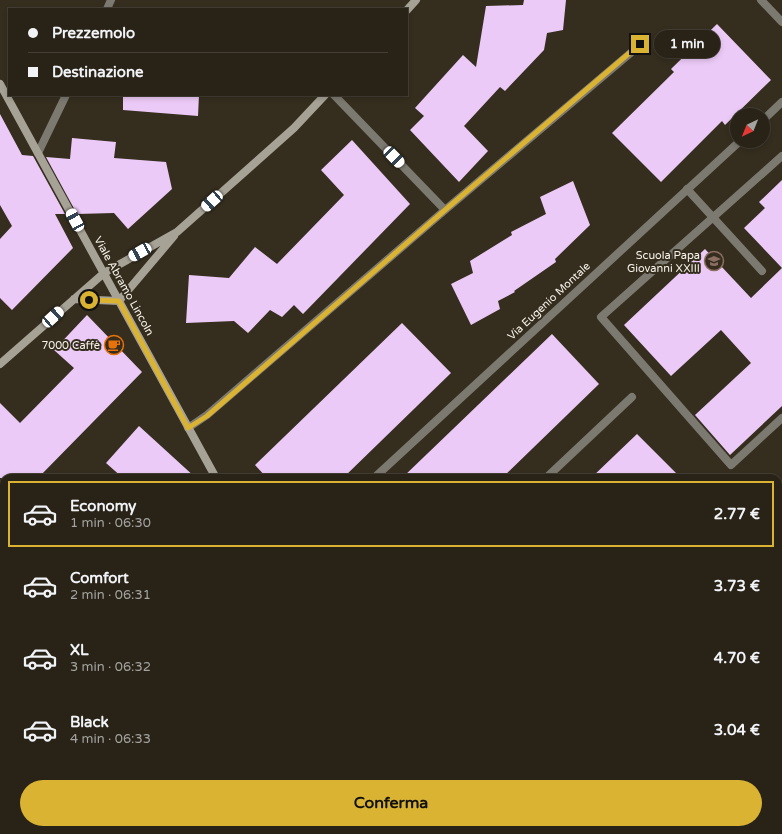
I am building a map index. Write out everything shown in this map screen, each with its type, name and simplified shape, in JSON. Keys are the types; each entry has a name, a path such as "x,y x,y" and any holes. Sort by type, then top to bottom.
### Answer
{"street":[{"path":"408,9 416,0"},
{"path":"761,0 782,22"},
{"path":"188,428 207,416 640,44"},
{"name":"Viale Abramo Lincoln","path":"0,84 214,474"},
{"path":"38,153 66,96"},
{"path":"74,299 119,301 177,232 294,128 324,96"},
{"path":"335,96 445,210"},
{"path":"770,113 782,102"},
{"name":"Via Eugenio Montale","path":"378,474 732,148"},
{"path":"782,156 601,318 731,465 782,418"},
{"path":"687,189 762,271"},
{"path":"0,364 104,273 177,232"},
{"path":"550,474 632,397"}],"building":[{"path":"524,0 566,0 563,30 547,33 544,50 505,91 500,87 464,126 488,151 459,182 410,130 424,116 415,108 463,55 476,67 486,6 523,5"},
{"path":"717,24 771,80 742,108 730,108 730,120 725,125 722,121 661,182 612,133 674,72 671,69"},
{"path":"123,96 199,96 198,116 123,110"},
{"path":"0,114 22,155 33,156 65,214 55,214 73,248 12,310 0,298 0,239 12,226 0,205"},
{"path":"72,138 116,142 114,158 166,162 172,189 128,229 114,213 77,214 46,157 70,159"},
{"path":"352,140 410,204 303,314 294,305 282,317 270,310 248,333 234,321 186,323 189,275 229,278 255,247 277,264 344,195 321,170"},
{"path":"782,180 782,268 744,228 765,208 759,202"},
{"path":"573,181 590,225 555,259 556,262 514,291 515,292 498,301 500,309 471,325 451,284 473,273 470,261 512,235 511,232 546,214 540,197"},
{"path":"705,249 751,298 782,268 782,406 730,455 695,415 751,363 721,330 671,376 624,325"},
{"path":"87,315 142,372 42,474 0,474 0,403 20,423 74,368 54,350"},
{"path":"402,323 451,373 347,474 263,474 255,465"},
{"path":"552,334 599,384 506,474 406,474"},
{"path":"139,426 192,474 118,474 106,463"},
{"path":"637,434 677,474 595,474"}],"place":[{"name":"Scuola Papa Giovanni XXIII","path":"714,261"},
{"name":"7000 Caffè","path":"114,345"}],"route":[{"path":"89,300 119,301 188,428 207,416 640,44"}]}
